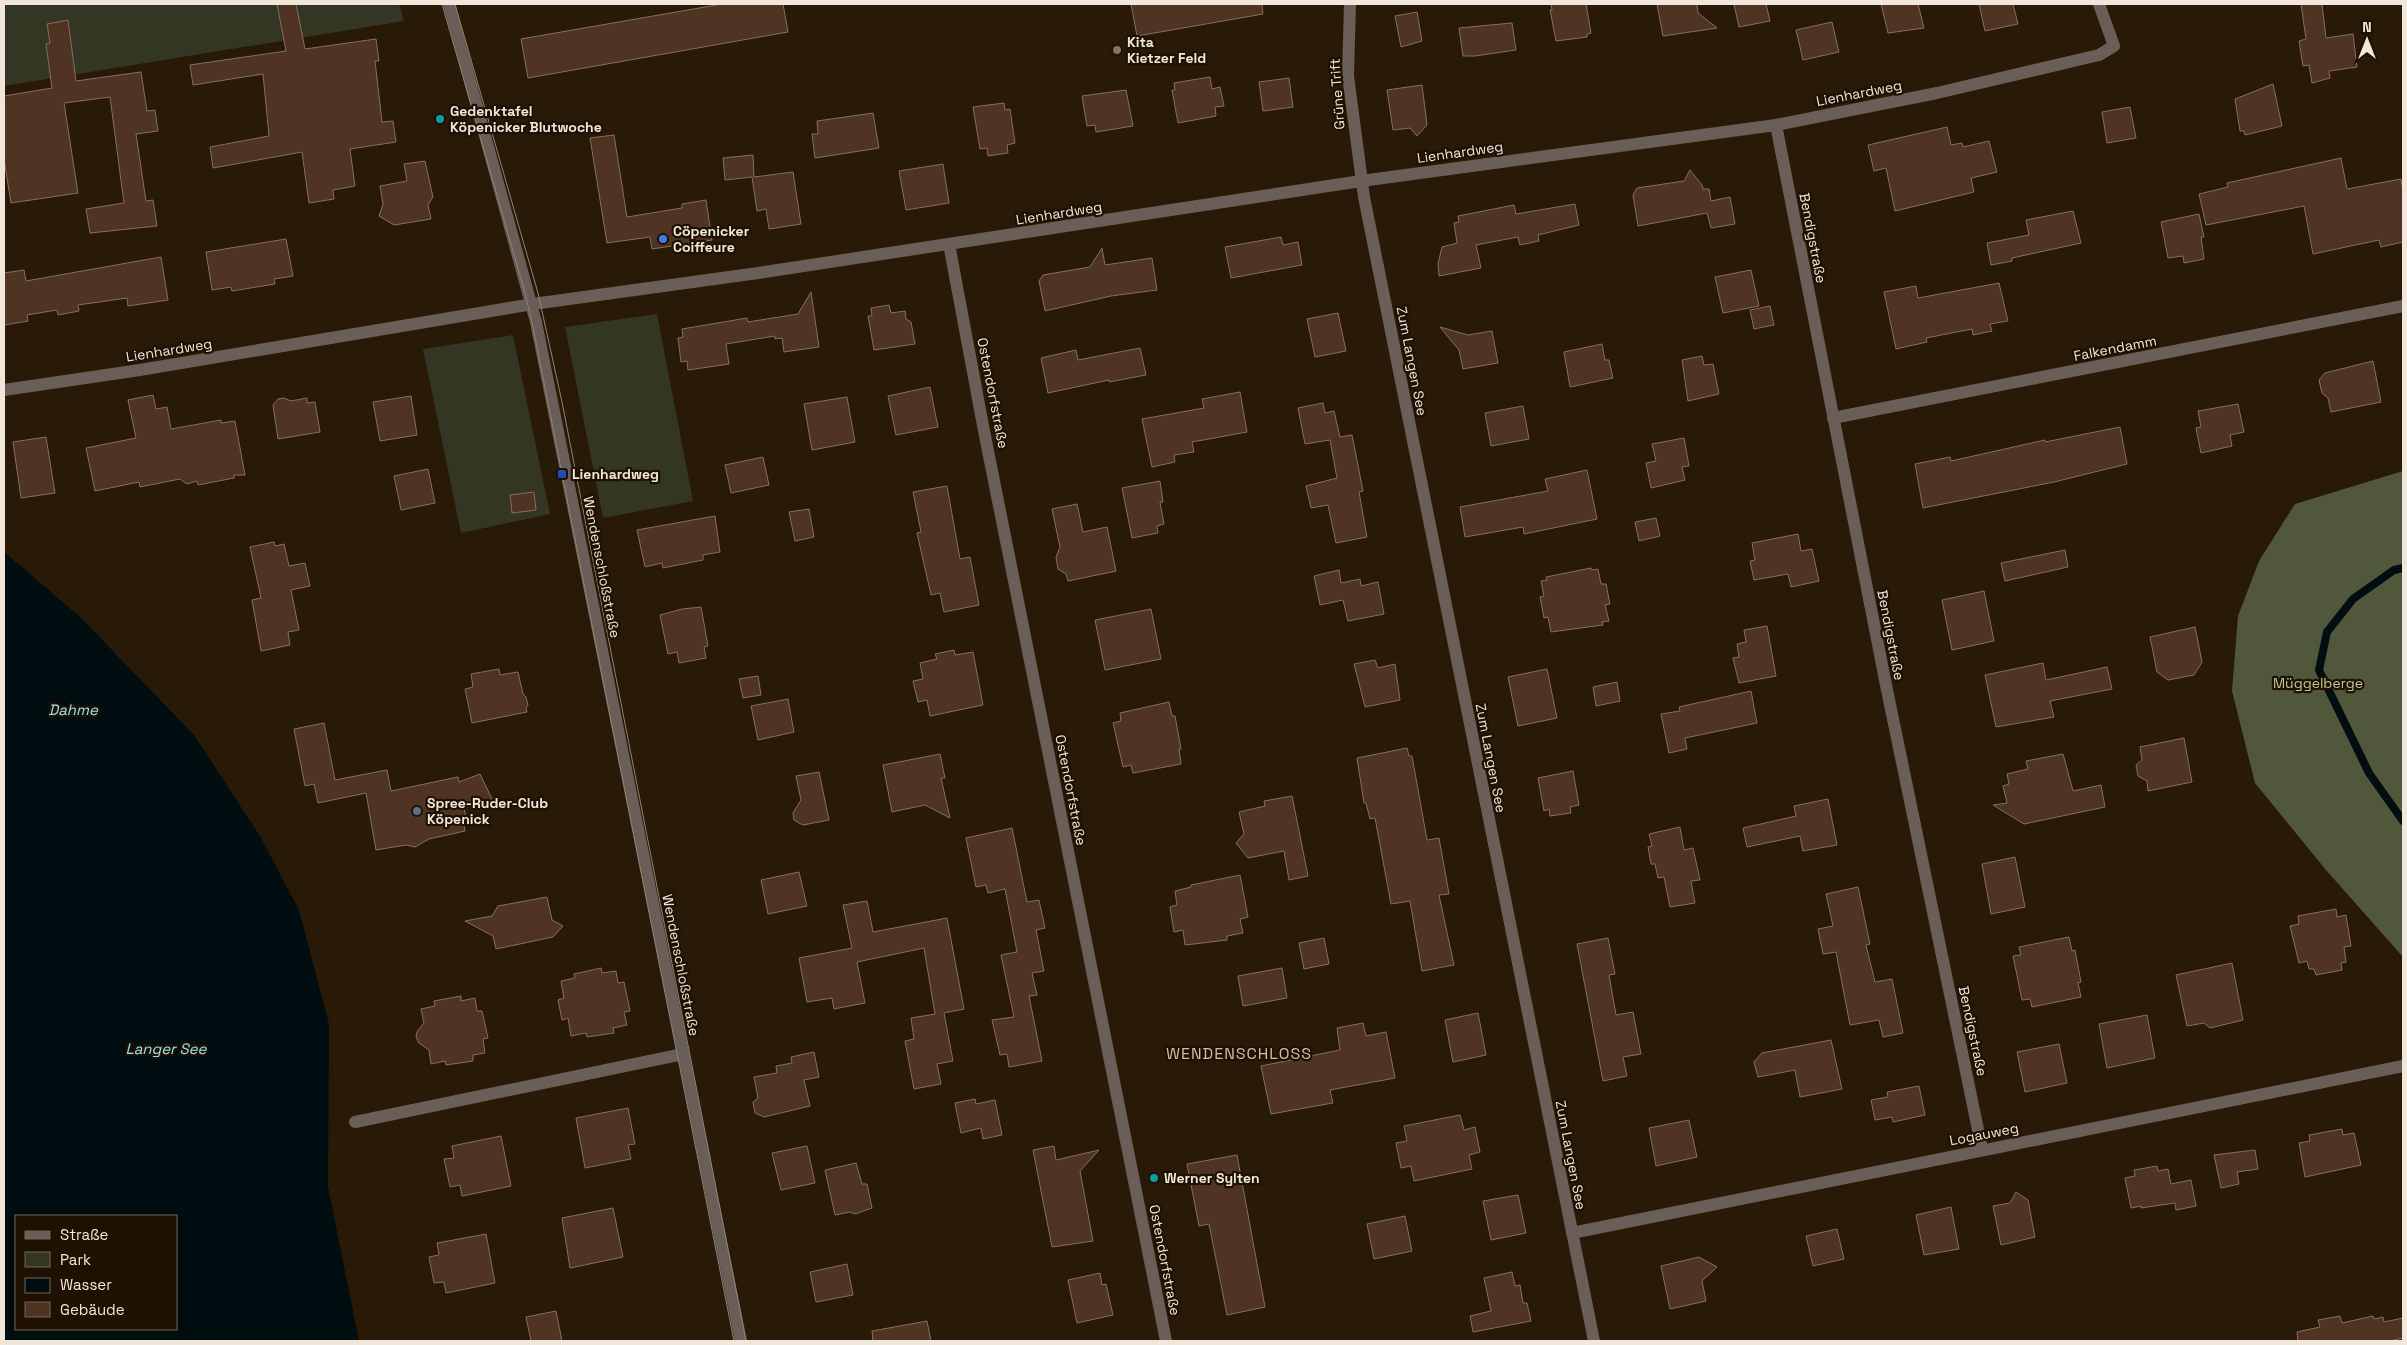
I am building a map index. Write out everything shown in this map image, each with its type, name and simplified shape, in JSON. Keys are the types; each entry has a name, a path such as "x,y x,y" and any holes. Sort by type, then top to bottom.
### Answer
{"street":[{"name":"Wendenschloßstraße","path":"449,4 533,304 741,1341"},
{"name":"Grüne Trift","path":"1350,4 1348,76 1361,181"},
{"name":"Lienhardweg","path":"4,390 533,304 656,289 1361,181 1776,125 1937,93 2099,55 2114,46 2099,4"},
{"name":"Bendigstraße","path":"1776,125 1833,418 1982,1149"},
{"name":"Zum Langen See","path":"1361,181 1594,1341"},
{"name":"Ostendorfstraße","path":"949,244 984,430 1166,1341"},
{"name":"Falkendamm","path":"1833,418 2403,306"},
{"name":"Wendenschloßstraße","path":"355,1122 683,1054"},
{"name":"Logauweg","path":"1572,1233 1982,1149 2403,1066"}],"green space":[{"path":"4,4 399,4 404,21 4,86"},
{"path":"657,314 693,501 603,518 565,327"},
{"path":"513,335 550,514 461,533 423,349"},
{"name":"Müggelberge","path":"2403,471 2403,957 2326,870 2255,783 2232,691 2238,616 2259,561 2295,504"}],"water":[{"name":"Langer See","path":"4,552 80,617 194,735 260,836 299,910 329,1024 328,1187 359,1341 4,1341"}],"building":[{"path":"277,4 296,4 305,49 376,39 379,61 375,61 382,122 393,121 396,142 350,149 355,186 333,190 334,199 309,203 302,152 213,168 210,147 269,136 263,74 193,85 190,65 286,51"},
{"path":"722,4 783,4 788,32 528,78 521,39"},
{"path":"1131,4 1262,4 1263,14 1137,36"},
{"path":"1551,4 1586,4 1591,33 1587,34 1587,37 1556,41 1550,10 1552,10"},
{"path":"1657,4 1697,4 1698,13 1717,28 1663,36"},
{"path":"1734,4 1766,4 1770,21 1739,27"},
{"path":"1881,4 1918,4 1924,28 1888,33"},
{"path":"1979,4 2013,4 2018,24 1985,31"},
{"path":"2301,4 2322,4 2326,38 2353,34 2357,67 2329,71 2330,78 2312,83 2309,65 2303,66 2299,41 2306,39"},
{"path":"1417,12 1422,41 1401,47 1395,16"},
{"path":"68,20 76,81 141,72 147,111 155,110 158,131 136,134 146,201 153,200 157,226 90,233 86,209 124,203 110,97 64,103 78,193 11,203 4,159 4,96 52,88 46,44 50,43 47,24"},
{"path":"1832,22 1839,52 1803,60 1796,30"},
{"path":"1512,23 1516,50 1463,56 1459,28"},
{"path":"1210,77 1212,89 1220,87 1224,106 1215,107 1216,116 1178,123 1172,90 1175,90 1174,83"},
{"path":"1289,78 1293,107 1263,111 1259,82"},
{"path":"2273,84 2282,126 2245,135 2244,131 2240,131 2235,99"},
{"path":"1422,85 1427,125 1417,136 1410,128 1393,130 1387,90"},
{"path":"1126,90 1133,126 1096,132 1095,125 1087,126 1082,96"},
{"path":"1004,103 1005,110 1010,109 1015,143 1007,145 1008,153 988,156 987,148 980,149 973,107"},
{"path":"2130,107 2136,138 2107,143 2102,112"},
{"path":"873,113 879,148 815,158 812,134 818,134 817,121"},
{"path":"1947,127 1951,145 1962,143 1963,147 1989,141 1997,172 1971,178 1974,192 1895,211 1886,168 1874,171 1868,145"},
{"path":"614,135 627,217 682,208 682,204 706,200 712,240 652,249 650,237 607,243 590,138"},
{"path":"753,155 754,177 793,172 801,224 769,229 766,209 757,211 752,177 725,180 723,158"},
{"path":"2341,158 2347,189 2401,179 2403,191 2403,242 2381,247 2379,240 2313,254 2304,206 2206,225 2199,194 2228,187 2227,183"},
{"path":"425,161 433,197 428,205 431,219 394,225 379,216 383,204 380,186 407,181 404,164"},
{"path":"943,164 949,203 906,210 899,171"},
{"path":"1690,170 1703,189 1709,189 1711,201 1730,197 1735,224 1711,228 1707,213 1638,226 1633,195 1637,188 1684,181"},
{"path":"1575,204 1579,225 1538,235 1539,241 1520,245 1518,237 1476,245 1481,268 1439,276 1438,264 1442,247 1457,243 1454,223 1459,222 1458,216 1514,205 1516,214"},
{"path":"2073,211 2081,243 2012,258 2012,261 1991,265 1987,243 2029,235 2026,220"},
{"path":"2199,214 2204,237 2201,237 2204,259 2184,263 2183,256 2168,258 2161,222"},
{"path":"1281,237 1283,245 1298,242 1302,265 1231,278 1225,247"},
{"path":"286,239 293,276 274,279 275,284 232,291 231,287 212,290 206,252"},
{"path":"1102,248 1105,265 1152,258 1157,290 1111,296 1045,311 1039,281 1043,275 1090,267"},
{"path":"161,257 168,300 128,306 127,298 78,305 79,311 58,315 57,310 27,315 28,321 4,325 4,273 24,270 26,281"},
{"path":"1751,270 1759,306 1723,313 1715,277"},
{"path":"1999,283 2008,321 1990,324 1992,331 1973,335 1972,329 1926,338 1927,342 1896,349 1884,292 1916,286 1918,298"},
{"path":"811,292 819,347 784,352 782,338 775,339 775,336 726,344 729,364 688,370 687,361 681,362 678,338 683,337 682,329 747,318 748,322 798,314"},
{"path":"889,305 891,313 905,311 906,319 911,322 915,344 874,350 868,316 872,316 871,308"},
{"path":"1770,306 1774,325 1754,329 1750,310"},
{"path":"1338,313 1346,351 1315,357 1307,319"},
{"path":"1440,327 1468,335 1492,331 1498,363 1463,369 1459,350"},
{"path":"1602,344 1605,360 1609,360 1613,378 1570,387 1564,352"},
{"path":"1140,348 1146,375 1109,382 1109,380 1048,393 1041,358 1076,350 1078,360"},
{"path":"1702,356 1704,365 1713,364 1719,394 1688,401 1682,360"},
{"path":"2373,361 2381,402 2331,412 2328,398 2322,393 2319,380 2325,373"},
{"path":"930,387 938,427 896,435 888,396"},
{"path":"1240,392 1247,432 1192,442 1194,452 1174,455 1175,462 1152,467 1142,419 1204,408 1202,399"},
{"path":"153,395 156,409 167,407 171,429 221,420 221,423 235,421 245,475 234,475 234,478 198,485 197,481 187,484 180,479 140,487 139,482 95,491 86,448 136,438 128,400"},
{"path":"411,396 417,435 380,441 373,402"},
{"path":"847,397 855,442 812,450 804,404"},
{"path":"284,398 291,401 307,398 307,403 315,402 320,432 278,439 273,405 278,399"},
{"path":"1323,403 1325,413 1334,411 1340,437 1352,435 1363,491 1359,492 1367,537 1336,543 1328,505 1311,508 1306,486 1337,478 1330,440 1305,444 1298,408"},
{"path":"2238,404 2244,432 2230,435 2232,446 2201,453 2196,428 2201,427 2198,411"},
{"path":"1523,406 1529,439 1491,446 1485,413"},
{"path":"2120,427 2127,464 2054,482 1923,508 1915,464 1950,457 1951,461 2045,440 2045,442"},
{"path":"46,437 55,493 21,498 13,442"},
{"path":"1684,438 1689,466 1682,467 1685,480 1651,488 1646,463 1656,461 1652,444"},
{"path":"763,457 769,485 731,493 725,465"},
{"path":"428,469 435,503 401,510 394,476"},
{"path":"1587,470 1597,519 1524,534 1523,527 1465,537 1460,507 1548,491 1545,479"},
{"path":"1160,481 1163,502 1160,502 1164,524 1157,526 1158,533 1132,538 1122,488"},
{"path":"947,486 960,559 970,557 979,605 944,612 940,593 931,595 917,533 921,532 913,492"},
{"path":"534,492 536,510 512,513 510,495"},
{"path":"1077,504 1083,532 1107,527 1116,571 1068,581 1066,574 1058,569 1056,557 1060,547 1052,509"},
{"path":"809,509 814,537 795,541 789,512"},
{"path":"715,516 720,552 703,555 703,560 663,568 662,563 645,567 637,530"},
{"path":"1656,518 1660,536 1639,541 1635,522"},
{"path":"1798,534 1801,551 1812,549 1819,581 1791,587 1788,574 1754,580 1750,561 1755,560 1752,543"},
{"path":"274,542 275,546 284,544 289,566 305,563 310,586 291,590 299,630 288,632 290,645 261,651 252,600 261,598 250,547"},
{"path":"2065,550 2068,567 2005,581 2001,563"},
{"path":"1591,568 1592,570 1598,569 1601,584 1606,584 1610,604 1605,605 1609,621 1602,622 1603,625 1551,632 1548,617 1544,618 1540,597 1544,596 1541,581 1547,580 1546,577"},
{"path":"1339,570 1341,583 1360,579 1361,586 1378,582 1384,614 1348,621 1343,600 1320,605 1314,576"},
{"path":"1984,591 1994,641 1952,650 1942,600"},
{"path":"701,607 708,646 704,647 706,658 679,663 677,652 668,654 660,615 682,609"},
{"path":"1151,609 1161,659 1105,670 1095,620"},
{"path":"1767,626 1776,676 1739,683 1733,658 1739,657 1737,644 1746,642 1744,630"},
{"path":"2195,627 2202,662 2194,675 2168,680 2157,672 2150,637"},
{"path":"954,650 955,655 973,652 983,705 930,716 927,700 918,702 913,681 923,679 920,663 937,659 935,654"},
{"path":"1375,660 1378,668 1395,664 1400,700 1365,707 1354,664"},
{"path":"2043,663 2046,680 2107,667 2112,689 2050,701 2054,717 1996,727 1985,675"},
{"path":"499,669 500,675 518,672 523,694 528,705 526,708 527,712 472,723 465,689 473,687 471,674"},
{"path":"1547,669 1557,718 1518,726 1508,677"},
{"path":"758,676 761,695 743,698 739,679"},
{"path":"1617,682 1620,701 1596,706 1593,687"},
{"path":"1751,691 1757,723 1685,738 1687,749 1669,753 1661,714 1680,711 1679,707"},
{"path":"788,699 794,732 758,740 751,706"},
{"path":"1169,702 1172,716 1175,716 1181,749 1179,749 1181,764 1133,773 1131,765 1123,767 1113,723 1121,721 1120,713"},
{"name":"Spree-Ruder-Club Köpenick","path":"324,723 335,780 387,770 391,791 458,777 459,782 480,774 492,799 464,808 466,818 463,819 465,831 429,839 415,847 406,845 376,850 366,793 318,803 314,784 305,786 294,729"},
{"path":"2184,738 2192,782 2148,791 2147,781 2138,776 2136,765 2142,760 2140,747"},
{"path":"1407,748 1409,756 1412,756 1427,840 1439,838 1449,894 1439,895 1454,965 1422,971 1410,901 1391,904 1375,818 1370,819 1366,803 1364,803 1357,758"},
{"path":"940,754 945,778 941,778 950,818 925,805 892,812 883,765"},
{"path":"2063,754 2073,791 2101,785 2105,807 2024,824 1993,805 2007,803 2003,786 2009,784 2007,774 2028,769 2026,761"},
{"path":"1573,771 1579,805 1570,807 1571,813 1550,816 1549,809 1544,811 1538,778"},
{"path":"819,772 829,820 803,825 794,820 793,813 801,800 796,776"},
{"path":"1292,796 1308,876 1289,880 1284,851 1248,858 1236,843 1244,834 1239,812 1265,806 1264,801"},
{"path":"1828,799 1837,845 1803,851 1800,836 1747,847 1743,828 1796,816 1794,806"},
{"path":"1680,827 1684,850 1693,848 1700,880 1691,881 1695,903 1670,907 1664,877 1658,878 1655,864 1651,864 1648,847 1652,846 1649,834"},
{"path":"1012,828 1027,902 1039,900 1045,928 1036,930 1044,971 1032,973 1037,995 1029,996 1042,1061 1009,1067 1007,1054 1000,1055 992,1020 1014,1017 1001,955 1017,952 1005,889 988,893 986,885 976,887 966,838"},
{"path":"2015,857 2025,907 1991,914 1982,864"},
{"path":"799,872 807,906 768,914 761,880"},
{"path":"1240,875 1248,917 1240,919 1243,933 1227,936 1227,940 1185,945 1183,930 1174,932 1170,907 1177,905 1175,891 1191,887 1191,885"},
{"path":"1858,887 1870,944 1866,945 1875,982 1892,979 1903,1033 1883,1037 1879,1020 1850,1025 1836,952 1823,954 1818,929 1833,926 1826,894"},
{"path":"547,897 552,920 563,926 553,937 496,949 493,936 465,921 492,916 498,906"},
{"path":"867,901 873,932 947,918 964,1009 944,1013 953,1061 937,1064 941,1084 914,1089 905,1041 914,1039 911,1018 935,1014 924,948 857,962 865,1003 834,1009 832,998 807,1002 799,958 852,948 843,905"},
{"path":"2336,909 2337,917 2346,915 2351,946 2344,947 2346,962 2341,963 2342,970 2316,975 2314,969 2309,969 2307,961 2299,963 2290,926 2299,924 2298,916"},
{"path":"2069,937 2072,951 2075,950 2081,982 2078,983 2081,997 2032,1007 2030,999 2022,1000 2013,956 2021,955 2019,947"},
{"path":"1324,938 1329,964 1304,969 1299,943"},
{"path":"1608,938 1615,974 1609,975 1616,1015 1633,1012 1641,1054 1623,1057 1627,1076 1603,1081 1577,944"},
{"path":"2232,963 2243,1020 2210,1028 2204,1023 2187,1026 2176,975"},
{"path":"601,968 602,973 616,971 618,983 624,982 630,1011 624,1012 627,1025 613,1028 614,1033 587,1037 586,1033 571,1036 568,1018 562,1020 558,1000 564,998 561,981 575,978 574,974"},
{"path":"1282,968 1287,998 1243,1006 1238,976"},
{"path":"461,996 461,1001 475,998 477,1011 482,1011 488,1038 483,1039 485,1053 473,1055 473,1061 446,1065 445,1061 431,1064 429,1050 419,1043 416,1037 417,1032 424,1023 421,1009 435,1006 434,1001"},
{"path":"1478,1013 1486,1055 1453,1062 1445,1020"},
{"path":"2147,1015 2155,1058 2107,1068 2099,1024"},
{"path":"1363,1023 1366,1036 1386,1032 1395,1078 1330,1090 1333,1103 1271,1114 1261,1066 1340,1050 1337,1028"},
{"path":"1831,1040 1842,1089 1800,1097 1795,1070 1758,1077 1754,1062 1762,1053"},
{"path":"2059,1044 2067,1083 2025,1092 2017,1052"},
{"path":"814,1052 819,1077 804,1080 810,1106 764,1117 755,1113 753,1102 758,1098 754,1077 777,1073 776,1066 792,1063 791,1057"},
{"path":"1919,1086 1925,1115 1893,1122 1892,1117 1875,1120 1871,1100 1888,1097 1887,1092"},
{"path":"975,1099 976,1104 995,1100 1002,1135 983,1139 981,1128 961,1133 955,1103"},
{"path":"628,1108 635,1144 628,1145 631,1159 585,1168 576,1118"},
{"path":"1460,1115 1464,1130 1475,1127 1480,1152 1469,1155 1472,1169 1414,1181 1411,1166 1401,1168 1396,1143 1407,1141 1404,1126"},
{"path":"1689,1120 1697,1157 1656,1166 1649,1128"},
{"path":"2342,1129 2343,1135 2354,1133 2361,1165 2305,1177 2299,1143 2310,1141 2309,1135"},
{"path":"501,1136 511,1186 462,1196 460,1185 450,1187 444,1159 454,1158 452,1146"},
{"path":"807,1146 815,1183 781,1190 772,1153"},
{"path":"1054,1146 1056,1160 1099,1150 1080,1171 1093,1241 1052,1247 1033,1150"},
{"path":"2255,1150 2258,1169 2237,1172 2239,1184 2221,1188 2214,1155"},
{"path":"1237,1155 1265,1307 1227,1315 1209,1224 1199,1226 1187,1164"},
{"path":"856,1163 862,1184 867,1184 872,1208 855,1214 850,1212 835,1215 825,1170"},
{"path":"2157,1166 2158,1171 2168,1169 2171,1184 2191,1180 2196,1206 2176,1210 2175,1203 2131,1208 2125,1178 2135,1176 2134,1170"},
{"path":"2016,1192 2028,1200 2035,1237 2001,1245 1993,1206 2010,1203"},
{"path":"1518,1195 1526,1233 1491,1240 1483,1201"},
{"path":"1951,1207 1959,1249 1924,1255 1916,1215"},
{"path":"613,1208 623,1257 570,1268 562,1218"},
{"path":"1405,1216 1412,1251 1374,1259 1367,1224"},
{"path":"1837,1229 1844,1259 1813,1266 1806,1236"},
{"path":"486,1234 495,1283 446,1293 444,1282 434,1283 429,1257 439,1255 437,1243"},
{"path":"1699,1257 1717,1267 1702,1281 1706,1301 1670,1309 1661,1266"},
{"path":"847,1264 853,1295 816,1302 810,1272"},
{"path":"1512,1272 1515,1286 1520,1285 1523,1303 1527,1303 1531,1321 1473,1332 1470,1316 1491,1311 1484,1278"},
{"path":"1100,1273 1102,1285 1106,1284 1113,1315 1077,1323 1068,1280"},
{"path":"556,1311 562,1341 531,1341 526,1317"},
{"path":"2340,1316 2342,1323 2373,1316 2374,1319 2383,1317 2384,1322 2403,1318 2403,1338 2389,1341 2298,1341 2297,1332 2320,1327 2318,1320"},
{"path":"927,1321 931,1341 873,1341 872,1331"}],"waterway":[{"path":"2403,568 2394,570 2353,599 2327,632 2319,670 2369,773 2403,821"}],"tram line":[{"path":"442,4 532,322 734,1341"},
{"path":"455,4 538,293 562,402 746,1341"}],"place":[{"name":"Kita Kietzer Feld","path":"1117,50"},
{"name":"Gedenktafel Köpenicker Blutwoche","path":"440,119"},
{"name":"Cöpenicker Coiffeure","path":"663,239"},
{"name":"Lienhardweg","path":"562,474"},
{"name":"Spree-Ruder-Club Köpenick","path":"417,811"},
{"name":"Werner Sylten","path":"1154,1178"}],"district":[{"name":"WENDENSCHLOSS","path":"1239,1053"}],"water label":[{"name":"Dahme","path":"73,710"}]}
